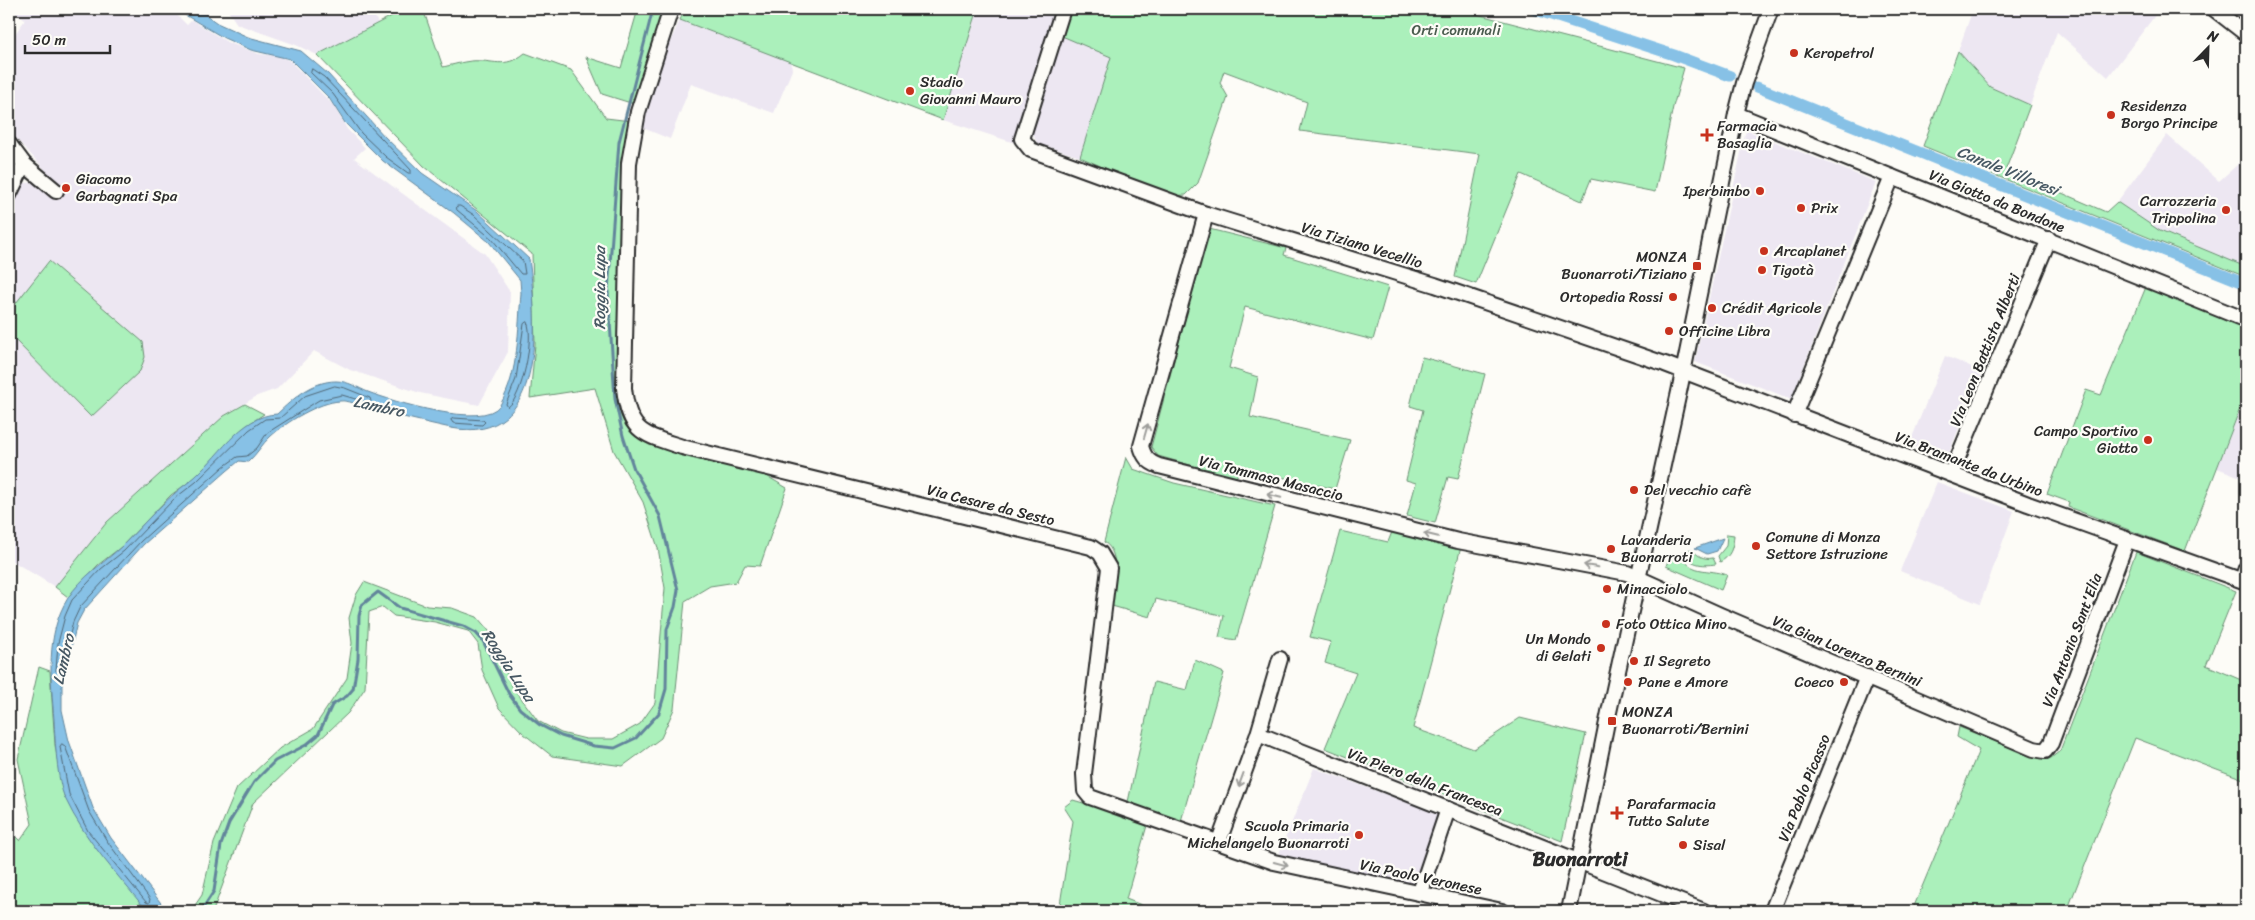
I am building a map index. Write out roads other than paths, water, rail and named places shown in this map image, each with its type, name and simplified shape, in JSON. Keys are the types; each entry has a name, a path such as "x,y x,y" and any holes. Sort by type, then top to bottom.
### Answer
{"street":[{"name":"Via Cesare da Sesto","path":"671,9 638,112 629,163 624,388 626,402 634,425 647,435 682,447 1079,544 1090,547 1100,553 1109,568 1084,774 1085,791 1090,797"},
{"name":"Via Tiziano Vecellio","path":"1063,9 1022,139 1031,150 1206,214 1435,285 1683,371"},
{"path":"1569,911 1736,114 1744,83 1771,9"},
{"path":"2214,9 2246,34"},
{"name":"Via Giotto da Bondone","path":"1736,114 2246,320"},
{"path":"9,144 24,164 56,192"},
{"path":"9,195 24,164"},
{"path":"1794,415 1892,177"},
{"name":"Via Tommaso Masaccio","path":"1206,214 1141,446 1144,455 1150,462 1229,485 1458,542 1627,573 1638,578"},
{"name":"Via Leon Battista Alberti","path":"1951,474 2049,239"},
{"name":"Via Bramante da Urbino","path":"1683,371 1794,415 2127,540 2245,577"},
{"name":"Via Antonio Sant'Elia","path":"2045,751 2051,743 2127,540"},
{"name":"Via Gian Lorenzo Bernini","path":"1638,578 2034,749 2045,751"},
{"path":"1218,841 1258,734 1280,659"},
{"name":"Via Pablo Picasso","path":"1772,911 1867,677"},
{"name":"Via Piero della Francesca","path":"1258,734 1704,911"},
{"name":"Via Paolo Veronese","path":"1090,797 1292,867 1420,892 1502,911"},
{"path":"1420,892 1448,809"}],"water":[{"name":"Lambro","path":"175,9 198,9 217,23 248,37 301,51 328,74 385,137 422,173 477,211 529,259 534,314 534,344 529,373 520,399 505,418 482,428 451,428 343,401 322,405 294,419 270,437 248,462 239,461 144,544 84,610 77,623 62,685 62,710 69,741 93,808 111,838 167,911 147,911 82,829 62,791 56,749 51,658 56,627 68,598 86,577 122,546 163,504 200,472 240,430 264,416 277,414 311,387 327,382 340,381 416,407 458,414 476,415 491,412 500,405 511,379 518,336 521,293 520,280 489,242 454,213 383,161 345,123 329,98 290,59 251,50 224,38"},
{"path":"1723,538 1717,551 1707,554 1695,548"}],"waterway":[{"name":"Roggia Lupa","path":"201,911 214,891 221,845 229,823 254,782 275,761 306,745 318,735 332,705 347,696 353,689 358,659 359,616 362,605 378,592 400,608 463,626 476,633 483,641 509,694 520,709 540,725 561,736 594,746 615,748 636,738 659,713 666,689 667,629 675,607 678,590 660,516 634,469 623,436 615,399 608,291 619,142 653,9"},
{"name":"Canale Villoresi","path":"1533,9 1674,55 1730,76"},
{"name":"Canale Villoresi","path":"1757,87 2246,284"}],"place":[{"name":"Keropetrol","path":"1794,53"},
{"name":"Stadio Giovanni Mauro","path":"910,91"},
{"name":"Residenza Borgo Principe","path":"2111,115"},
{"name":"Farmacia Basaglia","path":"1707,135"},
{"name":"Giacomo Garbagnati Spa","path":"66,188"},
{"name":"Iperbimbo","path":"1760,191"},
{"name":"Prix","path":"1801,208"},
{"name":"Carrozzeria Trippolina","path":"2226,210"},
{"name":"Arcaplanet","path":"1764,251"},
{"name":"MONZA Buonarroti/Tiziano","path":"1697,266"},
{"name":"Tigotà","path":"1762,270"},
{"name":"Ortopedia Rossi","path":"1673,297"},
{"name":"Crédit Agricole","path":"1712,308"},
{"name":"Officine Libra","path":"1669,331"},
{"name":"Campo Sportivo Giotto","path":"2148,440"},
{"name":"Del vecchio cafè","path":"1634,490"},
{"name":"Comune di Monza Settore Istruzione","path":"1756,546"},
{"name":"Lavanderia Buonarroti","path":"1611,549"},
{"name":"Minacciolo","path":"1607,589"},
{"name":"Foto Ottica Mino","path":"1606,624"},
{"name":"Un Mondo di Gelati","path":"1601,648"},
{"name":"Il Segreto","path":"1634,661"},
{"name":"Pane e Amore","path":"1628,682"},
{"name":"Coeco","path":"1844,682"},
{"name":"MONZA Buonarroti/Bernini","path":"1612,721"},
{"name":"Parafarmacia Tutto Salute","path":"1617,813"},
{"name":"Scuola Primaria Michelangelo Buonarroti","path":"1359,835"},
{"name":"Sisal","path":"1683,845"}],"district":[{"name":"Buonarroti","path":"1580,859"}],"park label":[{"name":"Orti comunali","path":"1456,30"}]}
